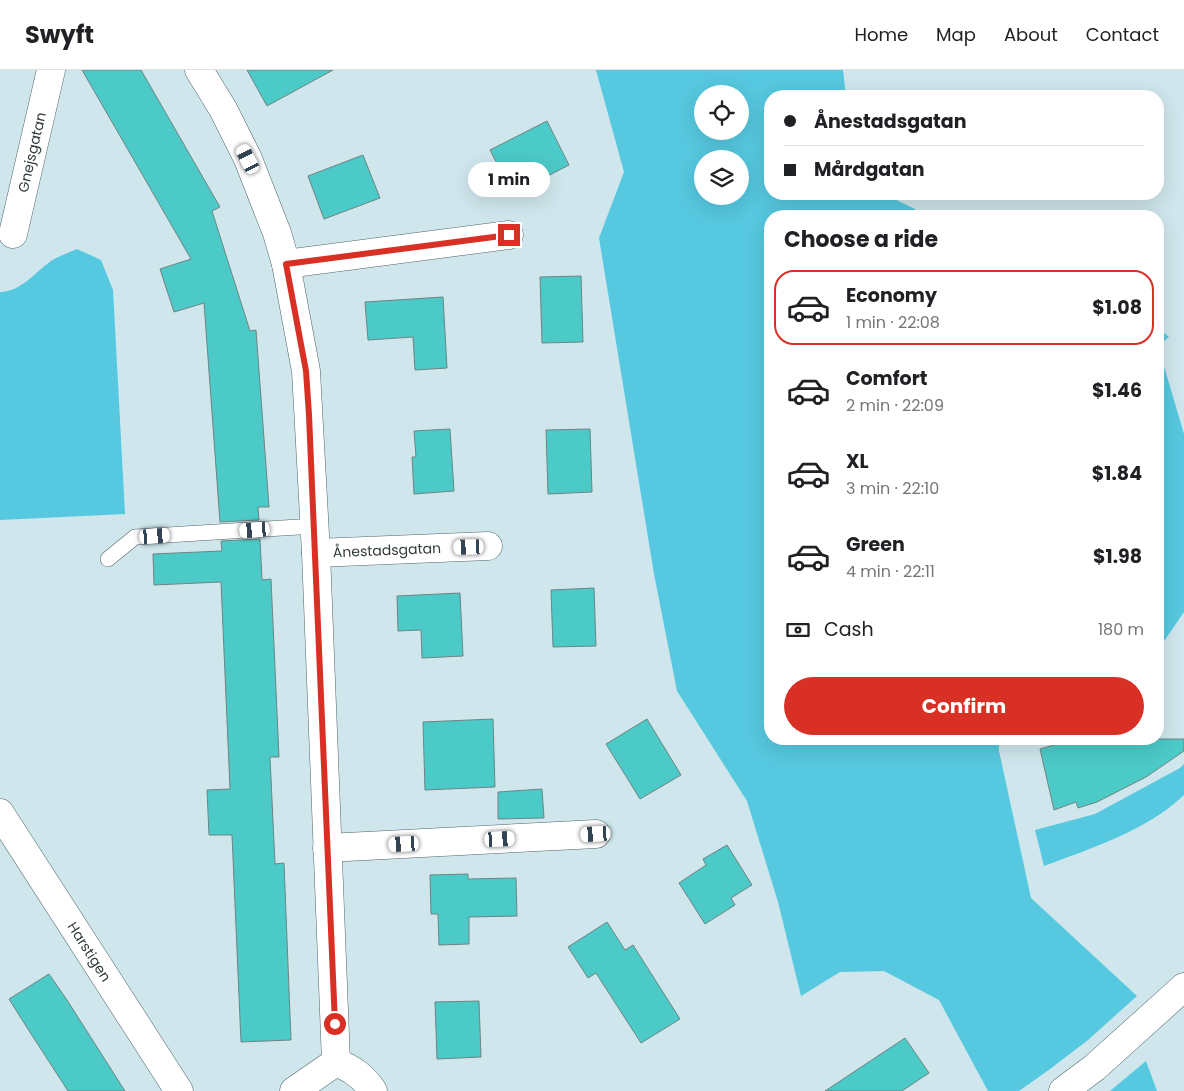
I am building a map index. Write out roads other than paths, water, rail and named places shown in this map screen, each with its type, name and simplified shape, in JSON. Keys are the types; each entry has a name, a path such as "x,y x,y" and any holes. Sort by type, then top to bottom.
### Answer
{"street":[{"name":"Gnejsgatan","path":"12,234 50,70"},
{"name":"Ånestadsgatan","path":"200,70 223,108 248,159 277,233 286,264 306,371 315,526 336,1062"},
{"path":"286,264 509,235"},
{"name":"Ånestadsgatan","path":"316,553 488,546"},
{"name":"Harstigen","path":"0,813 179,1091"},
{"path":"327,848 596,834"},
{"path":"1063,1091 1094,1068 1184,987"},
{"path":"294,1091 336,1062 354,1070 373,1091"}],"lane":[{"path":"108,559 136,537 315,526"}]}
